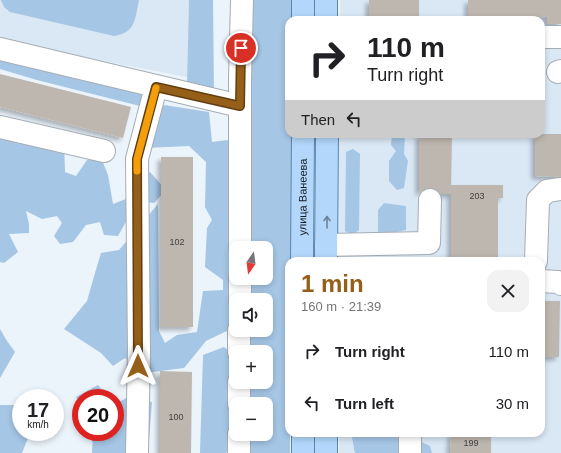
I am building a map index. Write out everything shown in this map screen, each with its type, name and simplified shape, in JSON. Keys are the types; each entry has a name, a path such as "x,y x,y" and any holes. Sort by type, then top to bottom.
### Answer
{"main road":[{"path":"303,0 303,16"},
{"path":"326,0 326,16"},
{"name":"улица Ванеева","path":"302,257 303,138"},
{"path":"326,253 327,138"},
{"path":"303,437 303,453"},
{"path":"326,437 326,453"}],"street":[{"path":"240,241 242,0"},
{"path":"545,37 561,37"},
{"path":"0,49 240,106"},
{"path":"137,453 139,350 137,159 156,87"},
{"path":"0,127 104,151"},
{"path":"536,257 538,200 547,191 561,189"},
{"path":"326,253 429,243 430,200"},
{"path":"545,281 558,282 561,284"},
{"path":"410,437 410,453"},
{"path":"239,441 239,453"}],"shaded area":[{"path":"0,0 197,0 197,79 0,41"},
{"path":"1,0 139,0 135,19 131,28 127,32 114,36 10,12 4,7"},
{"path":"189,0 213,0 214,96 187,86"},
{"path":"249,0 292,0 292,16 285,16 285,138 292,138 291,257 285,257 285,437 290,437 290,453 246,453 246,441 273,441 273,397 247,397 247,389 273,389 273,345 247,345 247,337 273,337 273,293 247,293 247,285 273,285 273,241 248,241"},
{"path":"340,0 561,0 561,453 339,453 339,437 545,437 545,257 338,257 338,237 339,138 545,138 545,16 340,16"},
{"path":"0,54 140,83 148,99 140,106 0,69"},
{"path":"164,105 209,112 212,142 227,140 244,151 237,241 229,241 229,285 236,285 235,293 229,293 229,330 206,341 184,368 145,373 125,358 113,366 101,353 64,329 87,301 101,253 119,250 158,204 159,331 165,343 177,335 197,332 203,291 223,290 223,280 205,267 207,228 212,220 205,207 206,162 189,146 146,148 143,116"},
{"path":"0,115 17,122 5,133 25,144 64,140 65,172 76,176 87,160 102,160 108,175 113,204 131,197 133,178 150,172 166,190 154,203 144,202 127,220 118,236 104,235 100,222 86,225 73,242 60,244 54,236 62,223 57,216 42,219 26,211 29,224 29,233 9,234 18,252 4,263 0,262"},
{"path":"392,138 405,138 404,154 408,161 404,188 397,190 389,181 389,161 396,151 391,145"},
{"path":"353,149 360,154 359,230 352,235 345,231 346,152"},
{"path":"384,203 406,206 406,230 391,233 378,232 378,210"},
{"path":"0,329 15,352 0,378"},
{"path":"224,347 229,351 229,389 236,389 236,397 229,397 229,441 233,441 226,453 200,453 203,355"},
{"path":"98,385 101,389 91,389"},
{"path":"126,398 152,402 148,453 92,453 93,441 124,441 124,399"},
{"path":"0,405 12,405 12,441 27,441 22,453 0,453"},
{"path":"352,437 411,437 430,446 432,453 355,453"}],"building":[{"path":"369,0 419,0 419,16 369,16"},
{"path":"468,0 561,0 561,24 547,24 547,17 545,16 468,16"},
{"path":"0,74 131,107 123,138 0,107"},
{"path":"545,134 561,134 561,177 535,176 535,138 545,138"},
{"path":"419,138 452,138 451,194 441,194 436,189 430,188 424,189 419,193"},
{"path":"161,157 193,157 193,327 161,327"},
{"path":"451,185 503,185 503,198 498,198 498,257 451,257"},
{"path":"545,301 560,301 559,357 545,357"},
{"path":"160,371 192,372 191,453 160,453"},
{"path":"451,437 491,437 491,453 450,453"}],"slow traffic":[{"path":"137,171 137,159 156,88"}],"route":[{"path":"138,366 137,159 156,87 240,106 241,48"}]}
